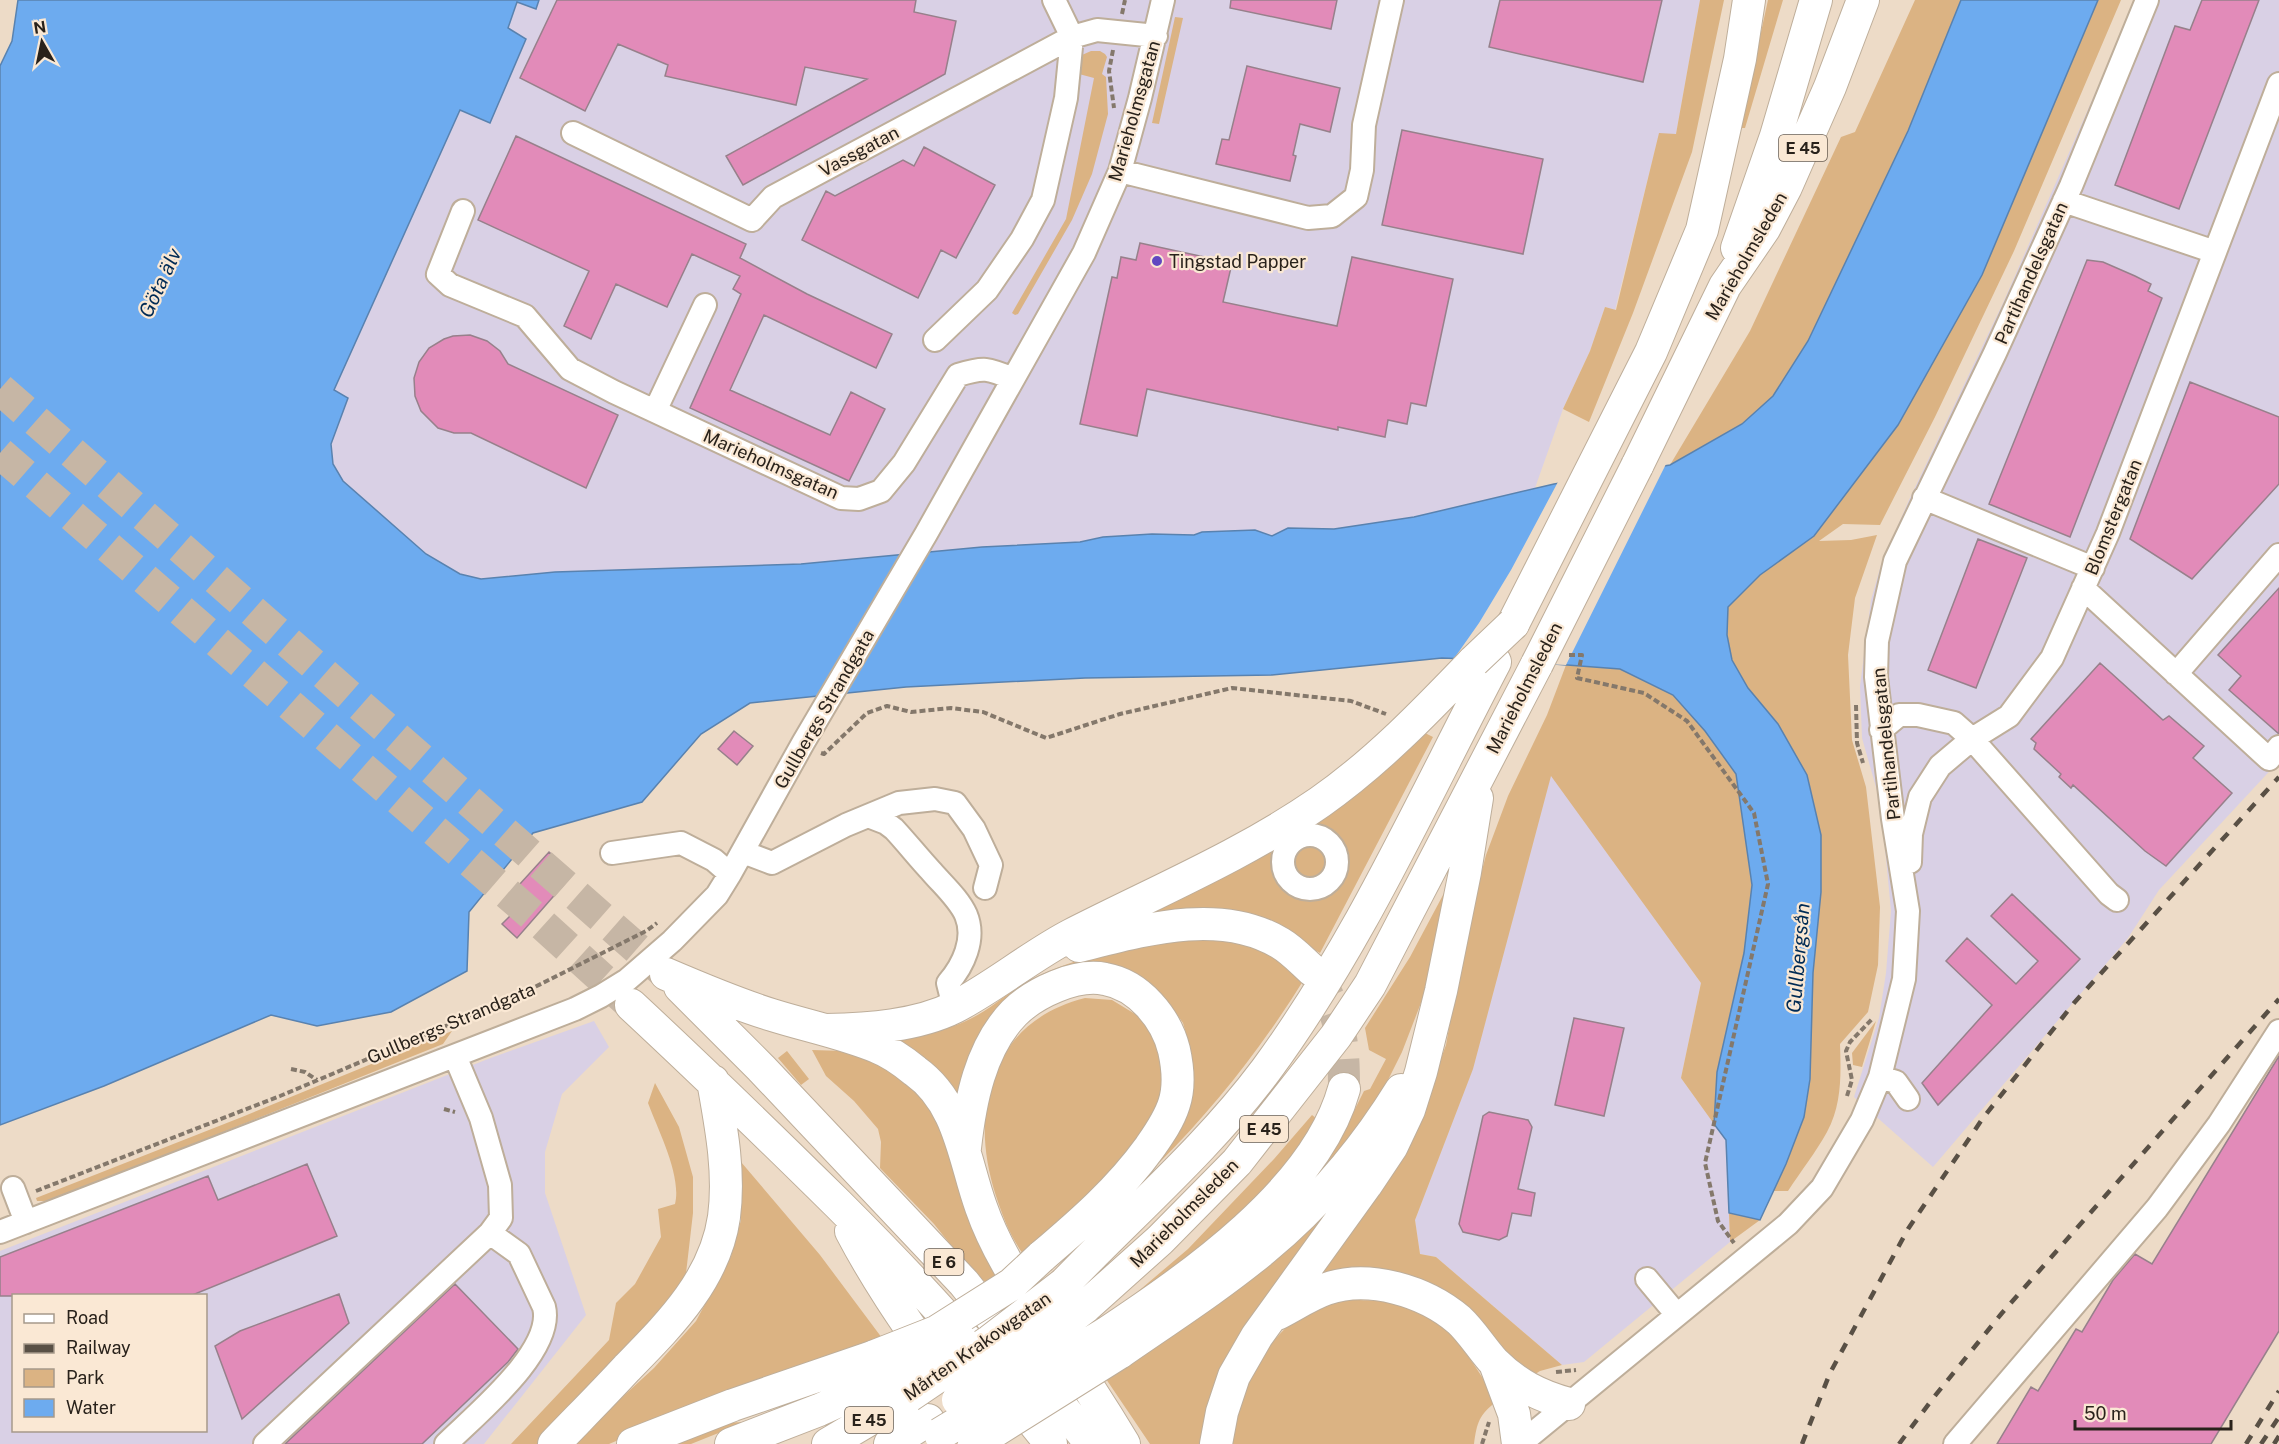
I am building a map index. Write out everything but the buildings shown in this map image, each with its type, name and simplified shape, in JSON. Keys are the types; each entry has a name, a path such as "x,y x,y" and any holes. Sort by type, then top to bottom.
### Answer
{"highway":[{"name":"E 45","path":"1484,661 1513,624 1593,468 1651,352 1702,230 1740,59 1749,0"},
{"name":"E 45","path":"1702,230 1731,196 1751,155 1798,0"},
{"path":"1725,286 1776,136 1816,0"},
{"name":"Marieholmsleden","path":"1084,1308 1160,1240 1237,1162 1336,1036 1370,985 1481,774 1725,286 1764,229 1786,187 1830,87 1863,0"},
{"path":"826,1030 847,1030 912,1021 954,1007 1069,936 1210,867 1288,834 1321,801 1365,768 1484,661"},
{"name":"Marieholmsleden","path":"1053,1271 1093,1253 1128,1221 1220,1126 1265,1071 1317,997 1367,908 1484,661"},
{"path":"1216,1444 1222,1412 1234,1376 1271,1317 1392,1146 1409,1110 1428,1046 1466,872 1481,774"},
{"path":"1021,964 1124,934 1165,927 1204,924 1232,925 1259,933 1282,944 1312,970"},
{"name":"E 6","path":"826,1030 742,1005 666,974 761,1068 964,1283 1091,1444"},
{"path":"731,1444 819,1410 892,1376 936,1332 1012,1284 1053,1271 1103,1203 1132,1173 1163,1128 1174,1104 1179,1082 1176,1059 1172,1040 1154,1008 1128,987 1104,978 1075,980 1041,992 1013,1014 992,1044 976,1086 968,1119 965,1150"},
{"name":"E 6","path":"631,1005 713,1081 931,1298 1051,1444"},
{"path":"826,1030 878,1047 917,1072 940,1096 952,1115 965,1150 981,1208 995,1242 1124,1444"},
{"path":"930,1433 1112,1343 1231,1274 1264,1248 1339,1175 1370,1136 1428,1046"},
{"path":"554,1444 683,1308 702,1280 712,1258 722,1226 725,1198 725,1162 713,1081"},
{"path":"974,1444 1112,1343 1164,1294 1252,1222 1290,1182 1316,1150 1332,1121 1344,1089"},
{"path":"837,1203 866,1260 900,1313 992,1444"},
{"name":"Mårten Krakowgatan","path":"828,1444 892,1376 990,1341 1053,1271"},
{"path":"1271,1317 1327,1288 1378,1285 1398,1287 1417,1294 1459,1320 1495,1363 1518,1395 1514,1414 1533,1440"},
{"name":"Mårten Krakowgatan","path":"890,1444 930,1433 1009,1365 1084,1308"},
{"path":"633,1444 711,1413 892,1376"},
{"path":"1518,1395 1540,1395 1569,1404"}],"street":[{"path":"935,340 987,290 1022,239 1043,200 1066,99 1072,37 1054,0"},
{"name":"Marieholmsgatan","path":"927,534 1084,253 1120,171 1156,36 1163,0"},
{"path":"1120,171 1308,218 1332,216 1356,197 1362,170 1364,125 1392,0"},
{"name":"Partihandelsgatan","path":"1533,1440 1569,1404 1788,1224 1822,1188 1862,1120 1880,1077 1904,979 1908,911 1881,730 1876,677 1877,641 1895,561 1995,353 2064,201 2147,0"},
{"name":"Vassgatan","path":"573,133 752,220 773,197 1072,37 1097,30 1156,36"},
{"name":"Blomstergatan","path":"1908,911 1911,834 1920,797 1940,766 1972,739 2008,716 2052,658 2108,533 2279,84"},
{"path":"2064,201 2215,252"},
{"name":"Marieholmsgatan","path":"463,211 438,274 450,285 525,316 570,369 614,392 841,498 859,499 881,491 904,464 958,375 978,369 993,370 1013,379"},
{"path":"655,411 705,305"},
{"path":"1924,498 2088,578 2176,674 2274,753"},
{"name":"Gullbergs Strandgata","path":"0,1232 575,1009 627,980 672,941 717,895 927,534"},
{"path":"2176,674 2279,555"},
{"path":"1881,730 1899,715 1918,715 1954,723 1972,739 2113,897"},
{"path":"743,852 772,863 899,803 934,799 955,803 974,829 991,865 986,888"},
{"path":"868,816 894,829 956,899 966,916 969,933 966,954 958,972 948,983 954,1007"},
{"path":"612,853 681,843 714,860 730,874"},
{"path":"1954,1444 2157,1208 2219,1124 2279,1031"},
{"name":"Gullbergs Strandgata","path":"265,1444 489,1233 501,1218 500,1185 481,1118 455,1056"},
{"path":"1880,1077 1896,1082 1908,1099"},
{"path":"15,1193 26,1222"},
{"path":"446,1444 523,1368 537,1343 546,1313 519,1254 489,1233"},
{"path":"1647,1279 1677,1315"}],"path":[{"path":"1113,114 1109,71 1125,0"},
{"path":"1855,695 1857,743 1866,771"},
{"name":"Gullbergs Strandgata","path":"15,1193 317,1080 519,994 646,931 663,919"},
{"path":"1846,1098 1852,1080 1846,1051 1850,1042 1872,1019 1874,1012"},
{"path":"291,1069 305,1072 317,1080"},
{"path":"1736,1246 1744,1239"},
{"path":"1482,1444 1487,1424 1495,1413 1542,1376 1585,1368"}],"shaded area":[{"path":"539,0 1700,0 1676,134 1659,134 1615,310 1605,307 1590,351 1563,409 1535,488 1414,517 1334,529 1288,528 1272,536 1255,530 1202,532 1194,535 1152,534 1103,537 1080,542 801,564 555,572 481,579 460,574 426,554 343,481 333,464 331,444 348,399 334,390 460,110 490,122 526,39 507,28 518,2 536,9"},
{"path":"2136,0 2279,0 2279,761 2159,890 2128,938 1933,1167 1854,1097 1879,1018 1886,973 1891,911 1881,805 1862,738 1860,686 1871,600 1881,565 1909,500 2003,303"},
{"path":"1551,775 1701,983 1681,1078 1726,1140 1730,1242 1584,1362 1562,1365 1436,1257 1420,1254 1415,1220 1473,1068"},
{"path":"594,1021 609,1047 562,1094 545,1152 545,1193 586,1315 484,1444 0,1444 0,1251 488,1059"}],"green space":[{"path":"1700,0 1724,0 1692,152 1633,313 1589,422 1563,409 1590,351 1605,307 1616,310 1659,133 1676,134"},
{"path":"1768,0 1783,0 1745,128 1740,128"},
{"path":"1915,0 1961,0 1908,131 1808,341 1773,396 1742,424 1670,465 1750,331 1841,137 1855,132"},
{"path":"2098,0 2121,0 2014,251 1935,417 1880,525 1843,524 1819,541 1851,540 1877,535 1855,598 1848,655 1852,740 1866,787 1880,907 1878,965 1868,1012 1840,1044 1840,1089 1832,1122 1788,1191 1773,1191 1804,1117 1810,1079 1813,973 1821,892 1821,835 1807,775 1778,724 1748,688 1732,660 1727,635 1728,607 1760,575 1814,536 1982,275"},
{"path":"1175,17 1183,18 1159,124 1152,123"},
{"path":"1091,51 1100,51 1107,57 1102,74 1106,77 1108,114 1092,174 1072,220 1018,314 1015,315 1012,313 1066,219 1094,78 1079,74 1079,72 1082,55"},
{"path":"1566,665 1620,669 1673,695 1705,731 1736,774 1752,885 1744,953 1717,1072 1714,1124 1681,1078 1701,983 1551,776 1473,1069 1415,1220 1420,1254 1436,1257 1562,1365 1540,1371 1529,1378 1375,1273 1322,1272 1420,1114 1446,1045 1466,931 1486,855 1508,796 1547,715"},
{"path":"1423,732 1433,737 1320,953 1252,914 1212,912 1130,921"},
{"path":"1451,880 1424,995 1402,1052 1380,1096 1321,1178 1277,1217 1328,1155 1364,1091 1370,1089 1386,1059 1369,1050 1365,1028 1410,957"},
{"path":"1205,938 1261,948 1303,981 1237,1076 1160,1162 1152,1159 1190,1084 1192,1055 1183,1023 1165,998 1146,983 1038,985 962,1113 945,1082 930,1063 885,1036 928,1032 960,1024 1036,977 1077,961 1140,946"},
{"path":"1085,998 1112,1000 1140,1017 1159,1041 1165,1100 1106,1181 1023,1254 1004,1219 988,1164 985,1133 987,1102 994,1074 1008,1049 1027,1027 1053,1010"},
{"path":"1876,1021 1862,1067 1853,1065 1852,1053"},
{"path":"452,1031 443,1044 51,1201 37,1201 36,1198"},
{"path":"812,1050 844,1051 864,1056 911,1082 941,1125 998,1274 986,1283 966,1264 934,1224 880,1168 881,1142 878,1129 854,1101 826,1076"},
{"path":"787,1051 809,1079 801,1085 778,1058"},
{"path":"655,1083 679,1127 693,1177 693,1213 685,1282 603,1381 538,1444 511,1444 609,1340 616,1303 635,1284 661,1237 658,1209 675,1204 675,1180 672,1167 648,1103"},
{"path":"1312,1115 1317,1119 1293,1157 1252,1205 1139,1298 1135,1294 1188,1249 1274,1159"},
{"path":"741,1162 820,1255 882,1338 692,1409 609,1444 571,1444 654,1368 696,1321 731,1256 741,1220"},
{"path":"1343,1192 1203,1444 1150,1444 1104,1376"},
{"path":"1729,1213 1760,1220 1730,1242"},
{"path":"1344,1300 1384,1302 1413,1308 1433,1319 1455,1339 1497,1401 1480,1420 1474,1444 1231,1444 1238,1407 1245,1388 1276,1338 1304,1313"},
{"path":"746,1422 691,1444 663,1444 719,1423"}],"water":[{"path":"18,0 539,0 536,9 517,2 508,28 526,39 490,123 460,110 334,390 348,398 331,444 333,464 343,481 426,554 460,574 481,579 555,572 801,564 982,547 1080,542 1103,537 1152,534 1194,535 1202,532 1255,530 1272,536 1288,528 1334,529 1414,517 1554,484 1670,465 1742,424 1773,396 1808,341 1908,131 1961,0 2098,0 1982,275 1898,425 1814,536 1760,575 1728,607 1727,635 1732,660 1748,688 1778,724 1807,775 1821,835 1821,892 1813,973 1810,1079 1804,1117 1786,1164 1760,1220 1729,1213 1726,1140 1714,1124 1717,1072 1744,953 1752,885 1736,774 1705,731 1673,695 1620,669 1515,661 1442,658 1272,675 1085,678 906,687 750,703 701,734 642,802 533,833 469,912 467,971 391,1012 317,1026 271,1015 104,1086 0,1125 0,66 12,41"}],"pier":[{"path":"1666,464 1566,665 1453,660 1479,623 1511,570 1559,480"}],"tunnel":[{"path":"0,389 666,974"},
{"path":"0,453 532,915 631,1005"},
{"path":"1312,970 1329,998 1339,1026 1342,1041 1344,1089"}],"railway":[{"path":"1802,1444 1830,1373 1908,1229 1983,1118 2074,1003 2279,777"},
{"path":"1899,1444 2002,1313 2279,999"},
{"path":"2246,1444 2279,1391"},
{"path":"2261,1444 2279,1417"},
{"path":"2274,1444 2279,1436"}],"place":[{"name":"Tingstad Papper","path":"1157,261"}],"water label":[{"name":"Göta älv","path":"160,283"},
{"name":"Gullbergsån","path":"1798,958"}]}
